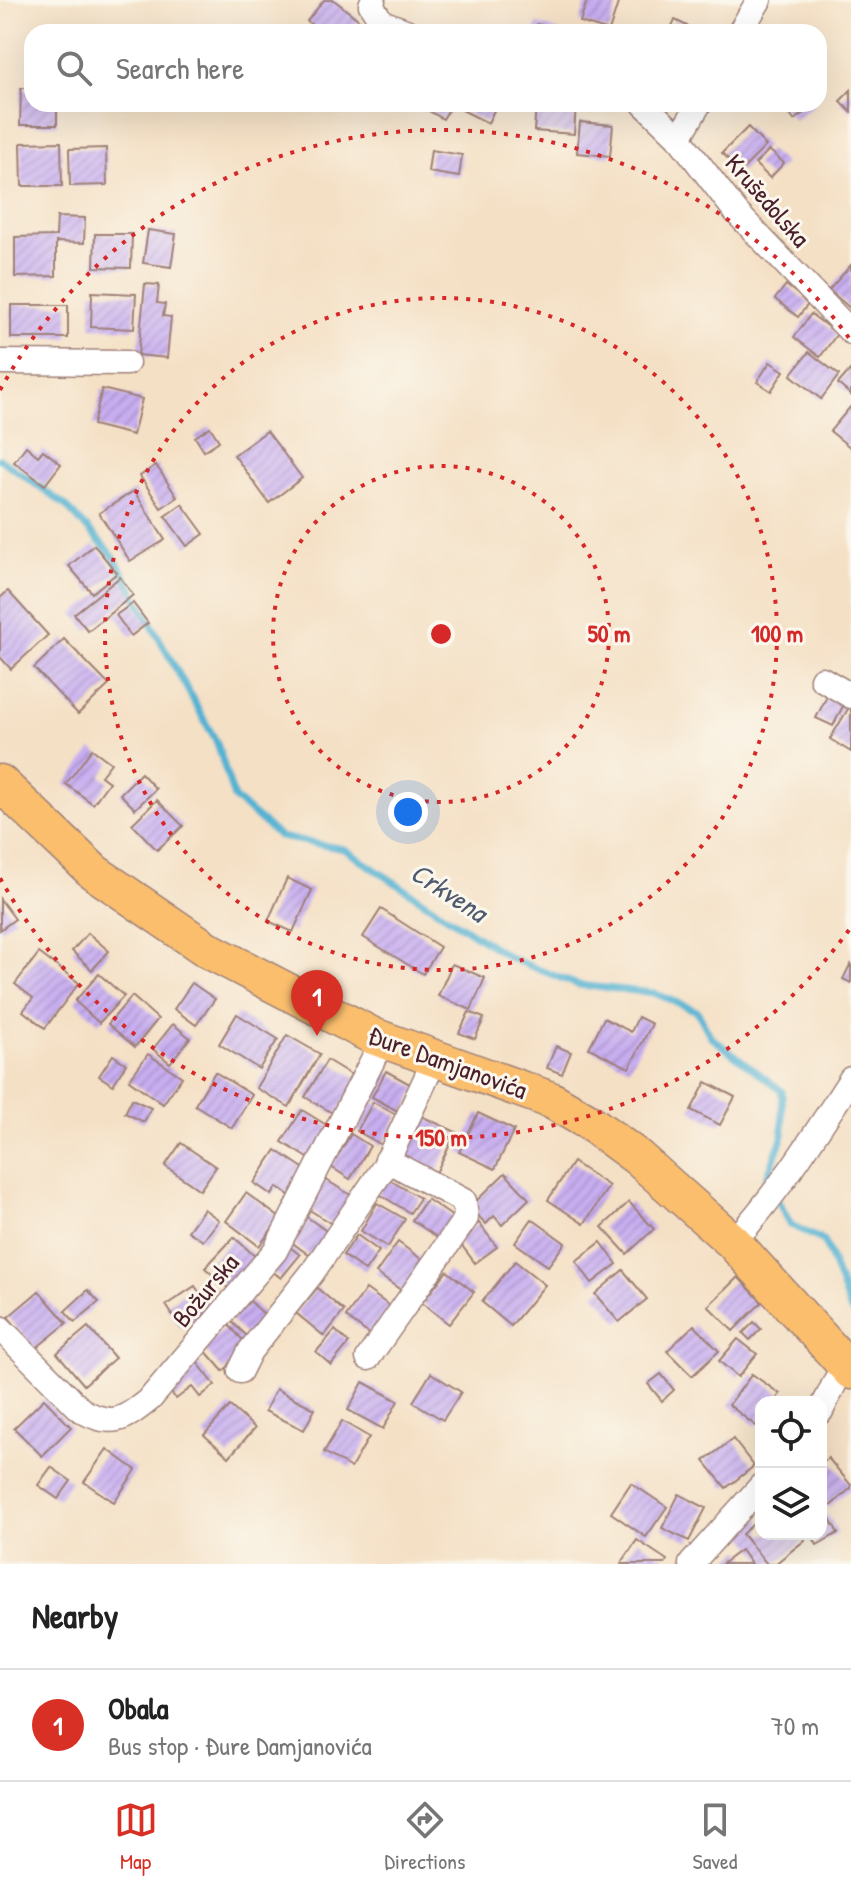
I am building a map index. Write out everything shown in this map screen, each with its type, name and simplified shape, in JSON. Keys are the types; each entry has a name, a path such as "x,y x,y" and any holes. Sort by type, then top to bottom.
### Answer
{"main road":[{"name":"Đure Damjanovića","path":"0,783 94,872 208,950 383,1040 551,1100 589,1122 637,1157 733,1242 848,1368"}],"street":[{"path":"373,0 371,5 382,22 387,24"},
{"path":"745,24 759,0"},
{"name":"Krušedolska","path":"652,112 679,138 736,212 851,332"},
{"path":"679,138 694,112"},
{"path":"0,362 127,363"},
{"path":"822,679 851,696"},
{"name":"Božurska","path":"0,1328 81,1410 108,1421 128,1417 150,1399 275,1251 383,1040"},
{"path":"240,1371 250,1351 312,1273 387,1160 435,1059"},
{"path":"733,1242 759,1214 799,1159 851,1079"},
{"path":"368,1358 466,1218 464,1201 387,1160"},
{"path":"827,1401 848,1368"},
{"path":"691,1564 755,1493"}],"building":[{"path":"324,0 334,0 359,20 356,24 311,24 307,21"},
{"path":"587,0 619,0 611,24 580,22"},
{"path":"21,88 24,88 24,112 57,112 57,125 20,125"},
{"path":"851,90 851,112 840,101"},
{"path":"431,112 447,112 443,119"},
{"path":"466,112 493,112 488,123"},
{"path":"535,112 575,112 574,134 534,131"},
{"path":"788,112 805,112 794,120"},
{"path":"580,122 613,125 610,156 577,153"},
{"path":"748,127 766,146 741,171 722,153"},
{"path":"61,142 62,186 22,186 21,143"},
{"path":"106,148 107,185 70,186 69,149"},
{"path":"431,150 462,155 459,177 428,172"},
{"path":"769,150 784,163 770,178 755,164"},
{"path":"57,217 85,218 84,243 56,242 56,276 15,277 15,237 56,236"},
{"path":"148,230 176,234 171,267 143,263"},
{"path":"95,234 132,234 131,268 94,267"},
{"path":"851,265 851,309 829,290"},
{"path":"145,284 159,285 157,303 165,304 163,316 171,317 167,358 138,355"},
{"path":"786,285 809,303 798,317 775,299"},
{"path":"92,292 136,294 134,329 91,327"},
{"path":"11,305 68,305 68,338 11,338"},
{"path":"811,314 837,334 820,357 794,337"},
{"path":"809,352 839,375 821,399 791,375"},
{"path":"770,362 784,371 771,391 757,382"},
{"path":"851,369 851,395 838,384"},
{"path":"102,389 142,399 133,435 93,425"},
{"path":"851,406 851,448 830,431"},
{"path":"210,427 219,441 204,451 195,437"},
{"path":"267,431 302,478 269,503 234,455"},
{"path":"26,446 38,456 43,450 61,464 45,485 14,462"},
{"path":"156,465 177,497 161,508 140,476"},
{"path":"134,491 165,540 130,561 99,513"},
{"path":"182,504 204,534 187,546 165,516"},
{"path":"94,545 117,573 92,593 69,566"},
{"path":"120,577 133,595 88,631 74,614"},
{"path":"8,591 48,635 11,669 0,657 0,598"},
{"path":"133,603 148,623 131,636 116,615"},
{"path":"64,639 109,685 78,714 34,668"},
{"path":"828,694 845,702 833,726 816,718"},
{"path":"851,704 851,752 830,739"},
{"path":"92,749 111,763 101,776 109,782 93,804 66,784"},
{"path":"141,773 156,789 135,809 120,794"},
{"path":"157,800 183,826 157,850 132,824"},
{"path":"287,878 312,890 293,932 268,921"},
{"path":"0,899 15,919 0,930"},
{"path":"381,909 440,947 423,974 363,937"},
{"path":"88,933 109,951 92,970 72,951"},
{"path":"39,953 79,983 45,1028 23,1011 33,998 15,984"},
{"path":"851,963 851,983 843,979"},
{"path":"452,964 485,978 471,1010 438,996"},
{"path":"99,974 124,996 99,1023 75,1001"},
{"path":"192,983 215,999 196,1025 174,1009"},
{"path":"132,996 158,1019 135,1047 108,1024"},
{"path":"469,1012 484,1018 475,1039 459,1033"},
{"path":"237,1014 278,1039 259,1069 219,1044"},
{"path":"638,1017 652,1024 629,1068 589,1048 604,1018 631,1032"},
{"path":"173,1024 190,1038 170,1063 153,1049"},
{"path":"287,1035 320,1054 289,1107 256,1088"},
{"path":"556,1046 571,1052 562,1074 547,1068"},
{"path":"148,1054 182,1077 163,1104 129,1080"},
{"path":"113,1055 126,1064 113,1085 99,1076"},
{"path":"327,1060 358,1079 336,1115 305,1097"},
{"path":"386,1071 417,1088 403,1114 372,1097"},
{"path":"215,1072 252,1095 232,1128 195,1105"},
{"path":"706,1082 735,1097 720,1125 691,1110"},
{"path":"132,1099 151,1108 144,1122 125,1113"},
{"path":"373,1102 398,1116 382,1145 357,1131"},
{"path":"302,1110 333,1129 313,1161 282,1142"},
{"path":"478,1113 514,1130 495,1169 459,1152"},
{"path":"421,1116 456,1132 436,1173 401,1157"},
{"path":"351,1134 370,1146 350,1179 331,1167"},
{"path":"181,1143 216,1167 200,1190 165,1166"},
{"path":"276,1150 309,1172 292,1197 277,1187 272,1195 254,1183"},
{"path":"573,1162 609,1186 584,1224 548,1200"},
{"path":"505,1173 529,1199 502,1225 494,1216 486,1224 470,1207"},
{"path":"323,1178 357,1199 338,1228 305,1207"},
{"path":"388,1179 420,1198 410,1213 379,1194"},
{"path":"246,1193 280,1218 259,1246 226,1221"},
{"path":"427,1199 456,1219 441,1240 412,1220"},
{"path":"629,1202 654,1229 627,1254 602,1227"},
{"path":"377,1203 405,1219 388,1247 361,1231"},
{"path":"204,1209 219,1220 203,1241 188,1231"},
{"path":"307,1217 329,1233 313,1258 290,1241"},
{"path":"532,1219 565,1243 548,1266 515,1243"},
{"path":"479,1223 497,1247 475,1263 457,1239"},
{"path":"357,1235 379,1251 365,1271 343,1255"},
{"path":"234,1237 259,1260 231,1291 205,1268"},
{"path":"398,1242 425,1262 404,1292 376,1273"},
{"path":"601,1242 617,1264 592,1283 576,1261"},
{"path":"286,1244 300,1255 281,1278 267,1267"},
{"path":"515,1261 545,1285 511,1326 482,1302"},
{"path":"623,1270 647,1299 619,1322 595,1294"},
{"path":"447,1271 474,1292 449,1324 422,1303"},
{"path":"738,1277 762,1302 733,1331 708,1306"},
{"path":"195,1286 211,1310 181,1328 166,1305"},
{"path":"317,1288 344,1311 324,1336 296,1313"},
{"path":"366,1289 394,1309 373,1337 346,1317"},
{"path":"88,1290 99,1302 75,1322 65,1311"},
{"path":"39,1291 67,1323 35,1349 8,1317"},
{"path":"250,1301 267,1317 248,1337 231,1321"},
{"path":"754,1322 761,1329 750,1340 743,1333"},
{"path":"229,1325 250,1348 223,1371 203,1348"},
{"path":"694,1325 719,1351 692,1376 667,1351"},
{"path":"88,1327 115,1358 84,1385 57,1353"},
{"path":"335,1330 349,1343 331,1365 316,1352"},
{"path":"738,1339 757,1354 738,1377 719,1361"},
{"path":"197,1362 215,1385 200,1397 192,1387 176,1399 166,1387"},
{"path":"431,1373 461,1392 443,1420 413,1402"},
{"path":"661,1374 674,1390 662,1401 648,1384"},
{"path":"752,1374 780,1394 755,1396 755,1425 729,1405"},
{"path":"363,1382 398,1401 383,1429 348,1410"},
{"path":"276,1389 315,1409 304,1430 265,1411"},
{"path":"44,1399 71,1427 42,1456 14,1428"},
{"path":"230,1406 255,1428 229,1457 204,1435"},
{"path":"342,1421 369,1437 351,1468 324,1452"},
{"path":"733,1439 754,1466 726,1488 704,1461"},
{"path":"107,1449 136,1470 114,1502 84,1482"},
{"path":"827,1459 851,1485 828,1508 827,1507"},
{"path":"51,1467 71,1481 58,1499 38,1485"},
{"path":"631,1483 667,1507 646,1537 611,1513"},
{"path":"679,1494 706,1508 689,1541 662,1528"},
{"path":"827,1516 838,1533 827,1539"},
{"path":"755,1522 755,1540 805,1540 775,1564 767,1564 742,1534"},
{"path":"637,1540 667,1560 665,1564 621,1564"},
{"path":"741,1550 751,1564 722,1564"}],"waterway":[{"name":"Crkvena","path":"0,459 65,505 114,557 217,743 234,798 280,837 344,849 510,958 578,985 654,993 697,1011 711,1037 782,1091 783,1135 766,1180 771,1188"},
{"name":"Crkvena","path":"777,1199 791,1225 824,1241 851,1311"}],"place":[{"name":"Obala","path":"317,1036"}]}
